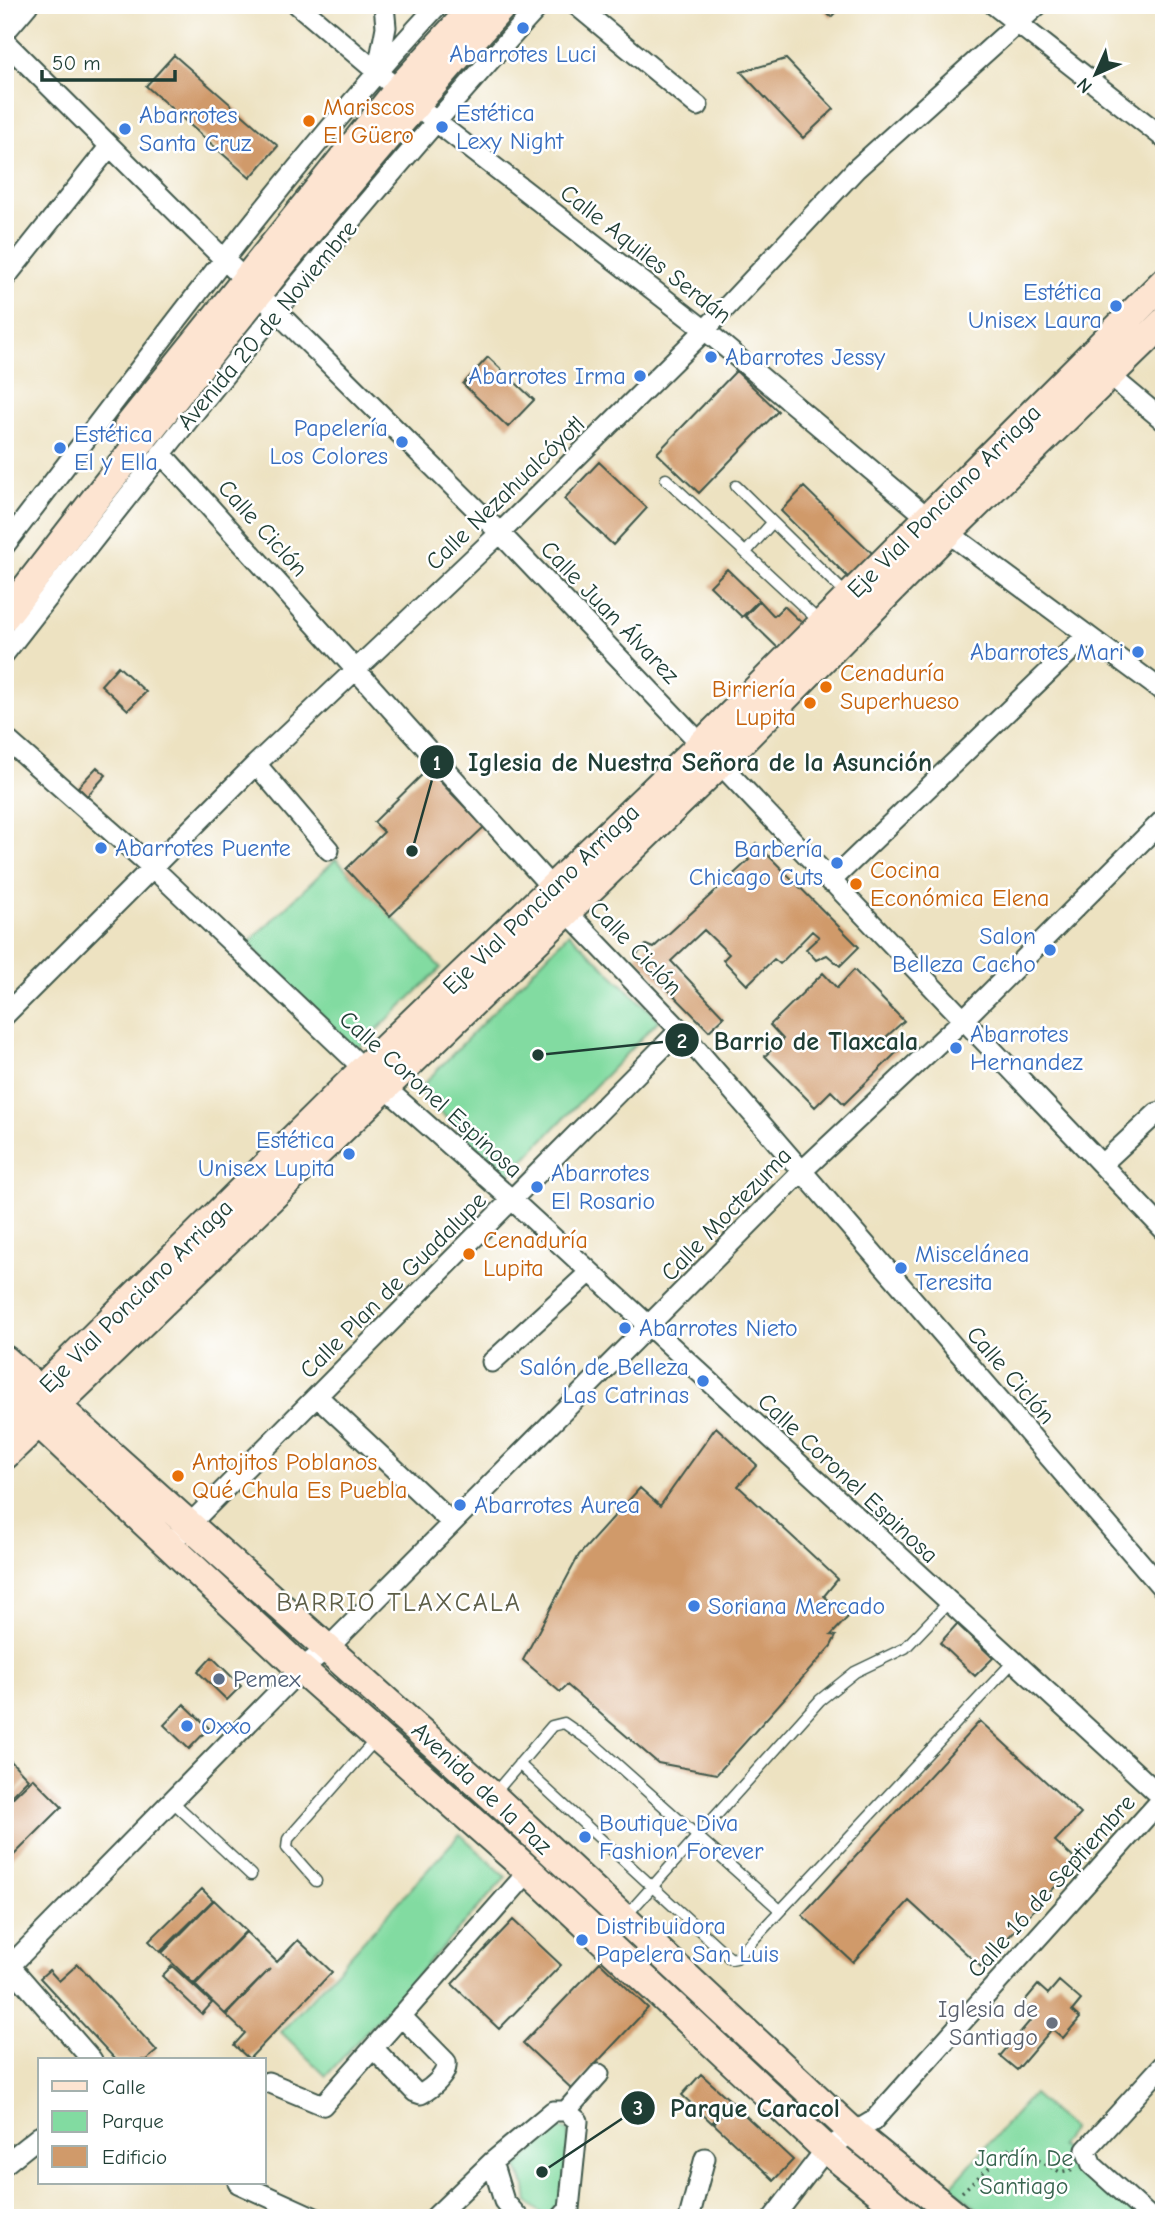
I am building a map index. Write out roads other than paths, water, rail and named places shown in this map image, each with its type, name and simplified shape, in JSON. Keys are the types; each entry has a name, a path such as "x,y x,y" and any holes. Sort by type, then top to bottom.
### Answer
{"main road":[{"name":"Avenida 20 de Noviembre","path":"416,105 476,5"},
{"name":"Avenida 20 de Noviembre","path":"5,616 260,295 416,105 503,5"},
{"name":"Eje Vial Ponciano Arriaga","path":"5,1455 28,1407 365,1069 552,888 710,754 937,524 1164,282"},
{"name":"Avenida 20 de Noviembre","path":"5,585 260,295"},
{"name":"Eje Vial Ponciano Arriaga","path":"28,1407 385,1088 567,912 848,596 937,524 1109,375 1164,322"},
{"name":"Avenida de la Paz","path":"5,1360 28,1407 301,1670 529,1871 613,1930 855,2134 958,2206"},
{"name":"Avenida de la Paz","path":"28,1407 191,1523 492,1796 613,1930 826,2149 911,2218"},
{"path":"236,1605 257,1583"}],"street":[{"path":"5,32 28,5"},
{"name":"Calle Aquiles Serdán","path":"298,5 378,70 416,105 705,330 937,524 1164,692"},
{"path":"378,70 386,27 384,5"},
{"path":"386,27 401,5"},
{"path":"5,545 224,258 378,70 438,5"},
{"name":"Avenida 20 de Noviembre","path":"5,653 161,453 260,295 416,105 540,5"},
{"path":"576,5 698,106"},
{"path":"994,5 1164,138"},
{"name":"Calle Nezahualcóyotl","path":"5,1015 256,764 500,533 705,330 856,169 1038,5"},
{"name":"Calle Juan Álvarez","path":"5,42 500,533 830,882 1164,1229"},
{"path":"5,278 110,146"},
{"path":"1109,375 1164,421"},
{"name":"Calle Ciclón","path":"161,453 552,888"},
{"path":"830,882 1087,635"},
{"name":"Calle Coronel Espinosa","path":"5,738 153,868 385,1088 511,1199 948,1603 1164,1798"},
{"path":"256,764 329,850"},
{"name":"Calle Moctezuma","path":"7,1966 301,1670 328,1648 451,1522 650,1327 802,1171 963,1020 1164,819"},
{"name":"Calle Ciclón","path":"567,912 680,1030 1164,1590"},
{"name":"Calle Plan de Guadalupe","path":"171,1544 680,1030"},
{"path":"1102,1164 1157,1113 1164,1111"},
{"path":"492,1362 589,1273"},
{"path":"317,1396 451,1522"},
{"name":"Calle 16 de Septiembre","path":"773,2218 826,2149 873,2121 1164,1798"},
{"path":"268,2082 323,2105 529,1871"},
{"path":"7,1966 90,2058"},
{"path":"373,2048 415,2092 421,2094 427,2091 444,2074 446,2062 401,2016"},
{"path":"1151,2218 1089,2157 1164,2064"},
{"path":"566,2111 599,2074"},
{"path":"434,2218 492,2162 553,2111 566,2111 578,2121 569,2209 561,2218"},
{"path":"5,2164 38,2138"},
{"path":"689,2218 705,2158"},
{"path":"492,2162 504,2201 519,2218"},
{"path":"240,2184 315,2218"}],"lane":[{"path":"666,479 822,623"},
{"path":"736,486 771,524 848,596"},
{"path":"747,551 771,524"},
{"path":"613,1930 820,1700 855,1672 905,1648 948,1603"},
{"path":"519,1764 731,1959 736,1958 1013,1662"},
{"path":"492,1796 552,1726 564,1723 593,1743 780,1910"},
{"path":"316,1881 287,1848 288,1839 377,1737"},
{"path":"172,1801 251,1875"}],"place":[{"name":"Abarrotes Luci","path":"523,28"},
{"name":"Mariscos El Güero","path":"309,121"},
{"name":"Estética Lexy Night","path":"442,127"},
{"name":"Abarrotes Santa Cruz","path":"125,129"},
{"name":"Estética Unisex Laura","path":"1116,306"},
{"name":"Abarrotes Jessy","path":"711,357"},
{"name":"Abarrotes Irma","path":"640,376"},
{"name":"Papelería Los Colores","path":"402,442"},
{"name":"Estética El y Ella","path":"60,448"},
{"name":"Abarrotes Mari","path":"1138,652"},
{"name":"Cenaduría Superhueso","path":"826,687"},
{"name":"Birriería Lupita","path":"810,703"},
{"name":"Abarrotes Puente","path":"101,848"},
{"name":"Iglesia de Nuestra Señora de la Asunción","path":"412,851"},
{"name":"Barbería Chicago Cuts","path":"837,863"},
{"name":"Cocina Económica Elena","path":"856,884"},
{"name":"Salon Belleza Cacho","path":"1050,950"},
{"name":"Abarrotes Hernandez","path":"956,1048"},
{"name":"Barrio de Tlaxcala","path":"538,1055"},
{"name":"Estética Unisex Lupita","path":"349,1154"},
{"name":"Abarrotes El Rosario","path":"537,1187"},
{"name":"Cenaduría Lupita","path":"469,1254"},
{"name":"Miscelánea Teresita","path":"901,1268"},
{"name":"Abarrotes Nieto","path":"625,1328"},
{"name":"Salón de Belleza Las Catrinas","path":"703,1381"},
{"name":"Antojitos Poblanos Qué Chula Es Puebla","path":"178,1476"},
{"name":"Abarrotes Aurea","path":"460,1505"},
{"name":"Soriana Mercado","path":"694,1606"},
{"name":"Pemex","path":"219,1679"},
{"name":"Oxxo","path":"187,1726"},
{"name":"Boutique Diva Fashion Forever","path":"585,1837"},
{"name":"Distribuidora Papelera San Luis","path":"582,1940"},
{"name":"Iglesia de Santiago","path":"1052,2023"},
{"name":"Parque Caracol","path":"542,2172"}],"district":[{"name":"BARRIO TLAXCALA","path":"399,1602"}],"park label":[{"name":"Jardín De Santiago","path":"1024,2172"}]}
